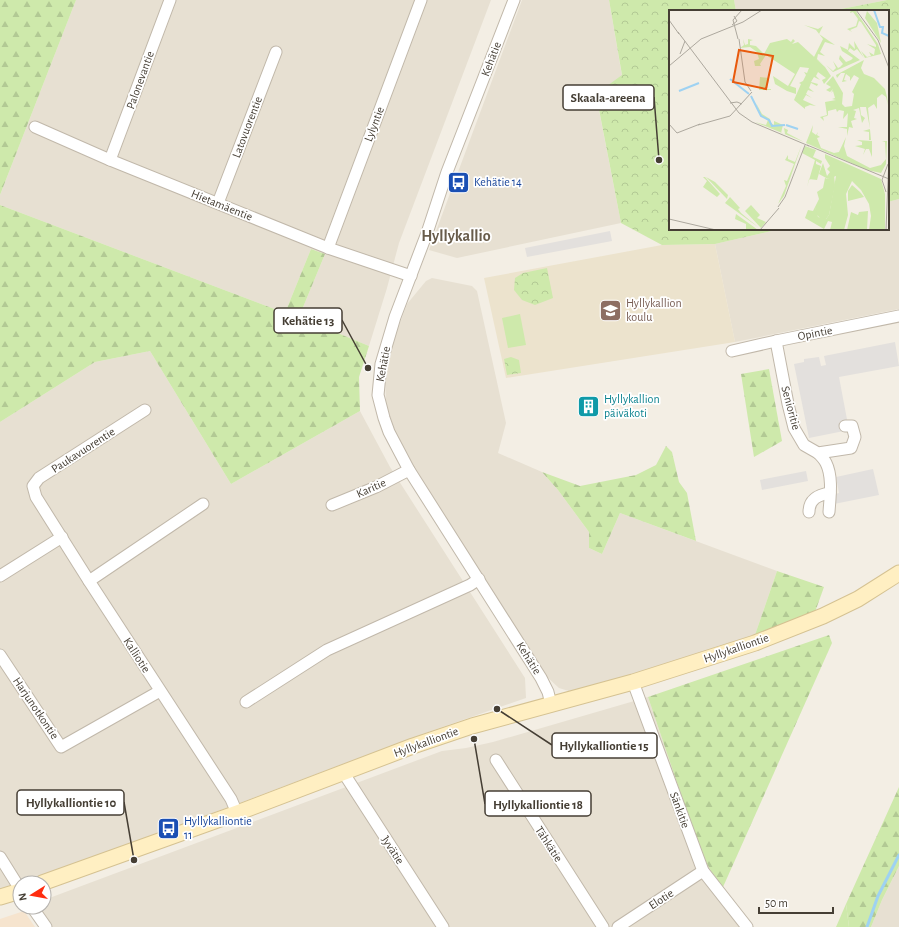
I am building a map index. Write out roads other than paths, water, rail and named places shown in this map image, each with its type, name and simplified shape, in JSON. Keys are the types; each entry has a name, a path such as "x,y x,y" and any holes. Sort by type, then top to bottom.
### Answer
{"main road":[{"name":"Hyllykalliontie","path":"52,879 472,726 633,682 755,643 823,616 858,599 899,573"},
{"path":"0,897 12,893"}],"street":[{"name":"Palonevantie","path":"110,160 170,0"},
{"name":"Lylyntie","path":"328,248 421,0"},
{"name":"Kehätie","path":"514,0 447,172 427,234 395,316 381,364 378,383 380,405 384,418 389,432 409,470 542,678 551,704"},
{"name":"Latovuorentie","path":"218,203 276,52"},
{"name":"Hietamäentie","path":"35,127 110,160 328,248 411,276"},
{"name":"Opintie","path":"732,351 899,316"},
{"name":"Senioritie","path":"776,341 794,428 804,445 818,452"},
{"name":"Paukavuorentie","path":"36,497 33,486 39,478 145,410"},
{"path":"829,512 829,472 826,463 818,452 851,448 855,437 852,426 845,426"},
{"name":"Karitie","path":"332,505 376,487 409,470"},
{"path":"809,512 809,507 814,498 821,494 830,493"},
{"name":"Kalliotie","path":"36,497 231,799 237,813"},
{"path":"89,581 203,504"},
{"path":"0,576 62,538"},
{"path":"246,702 327,650 470,585 479,579"},
{"name":"Harjunotkontie","path":"0,654 61,747 160,691"},
{"name":"Sänkitie","path":"633,682 704,871 747,927"},
{"name":"Tähkätie","path":"496,760 603,927"},
{"name":"Jyvätie","path":"343,772 443,927"},
{"path":"0,857 12,877"},
{"name":"Elotie","path":"618,927 704,871"},
{"path":"38,915 46,927"}],"waterway":[{"path":"867,927 878,896 899,855"}],"place":[{"name":"Skaala-areena","path":"659,160"},
{"name":"Kehätie 14","path":"458,182"},
{"name":"Hyllykallion koulu","path":"610,310"},
{"name":"Kehätie 13","path":"368,368"},
{"name":"Hyllykallion päiväkoti","path":"589,406"},
{"name":"Hyllykalliontie 15","path":"497,709"},
{"name":"Hyllykalliontie 18","path":"474,739"},
{"name":"Hyllykalliontie 11","path":"168,828"},
{"name":"Hyllykalliontie 10","path":"134,860"}],"district":[{"name":"Hyllykallio","path":"456,235"}]}
